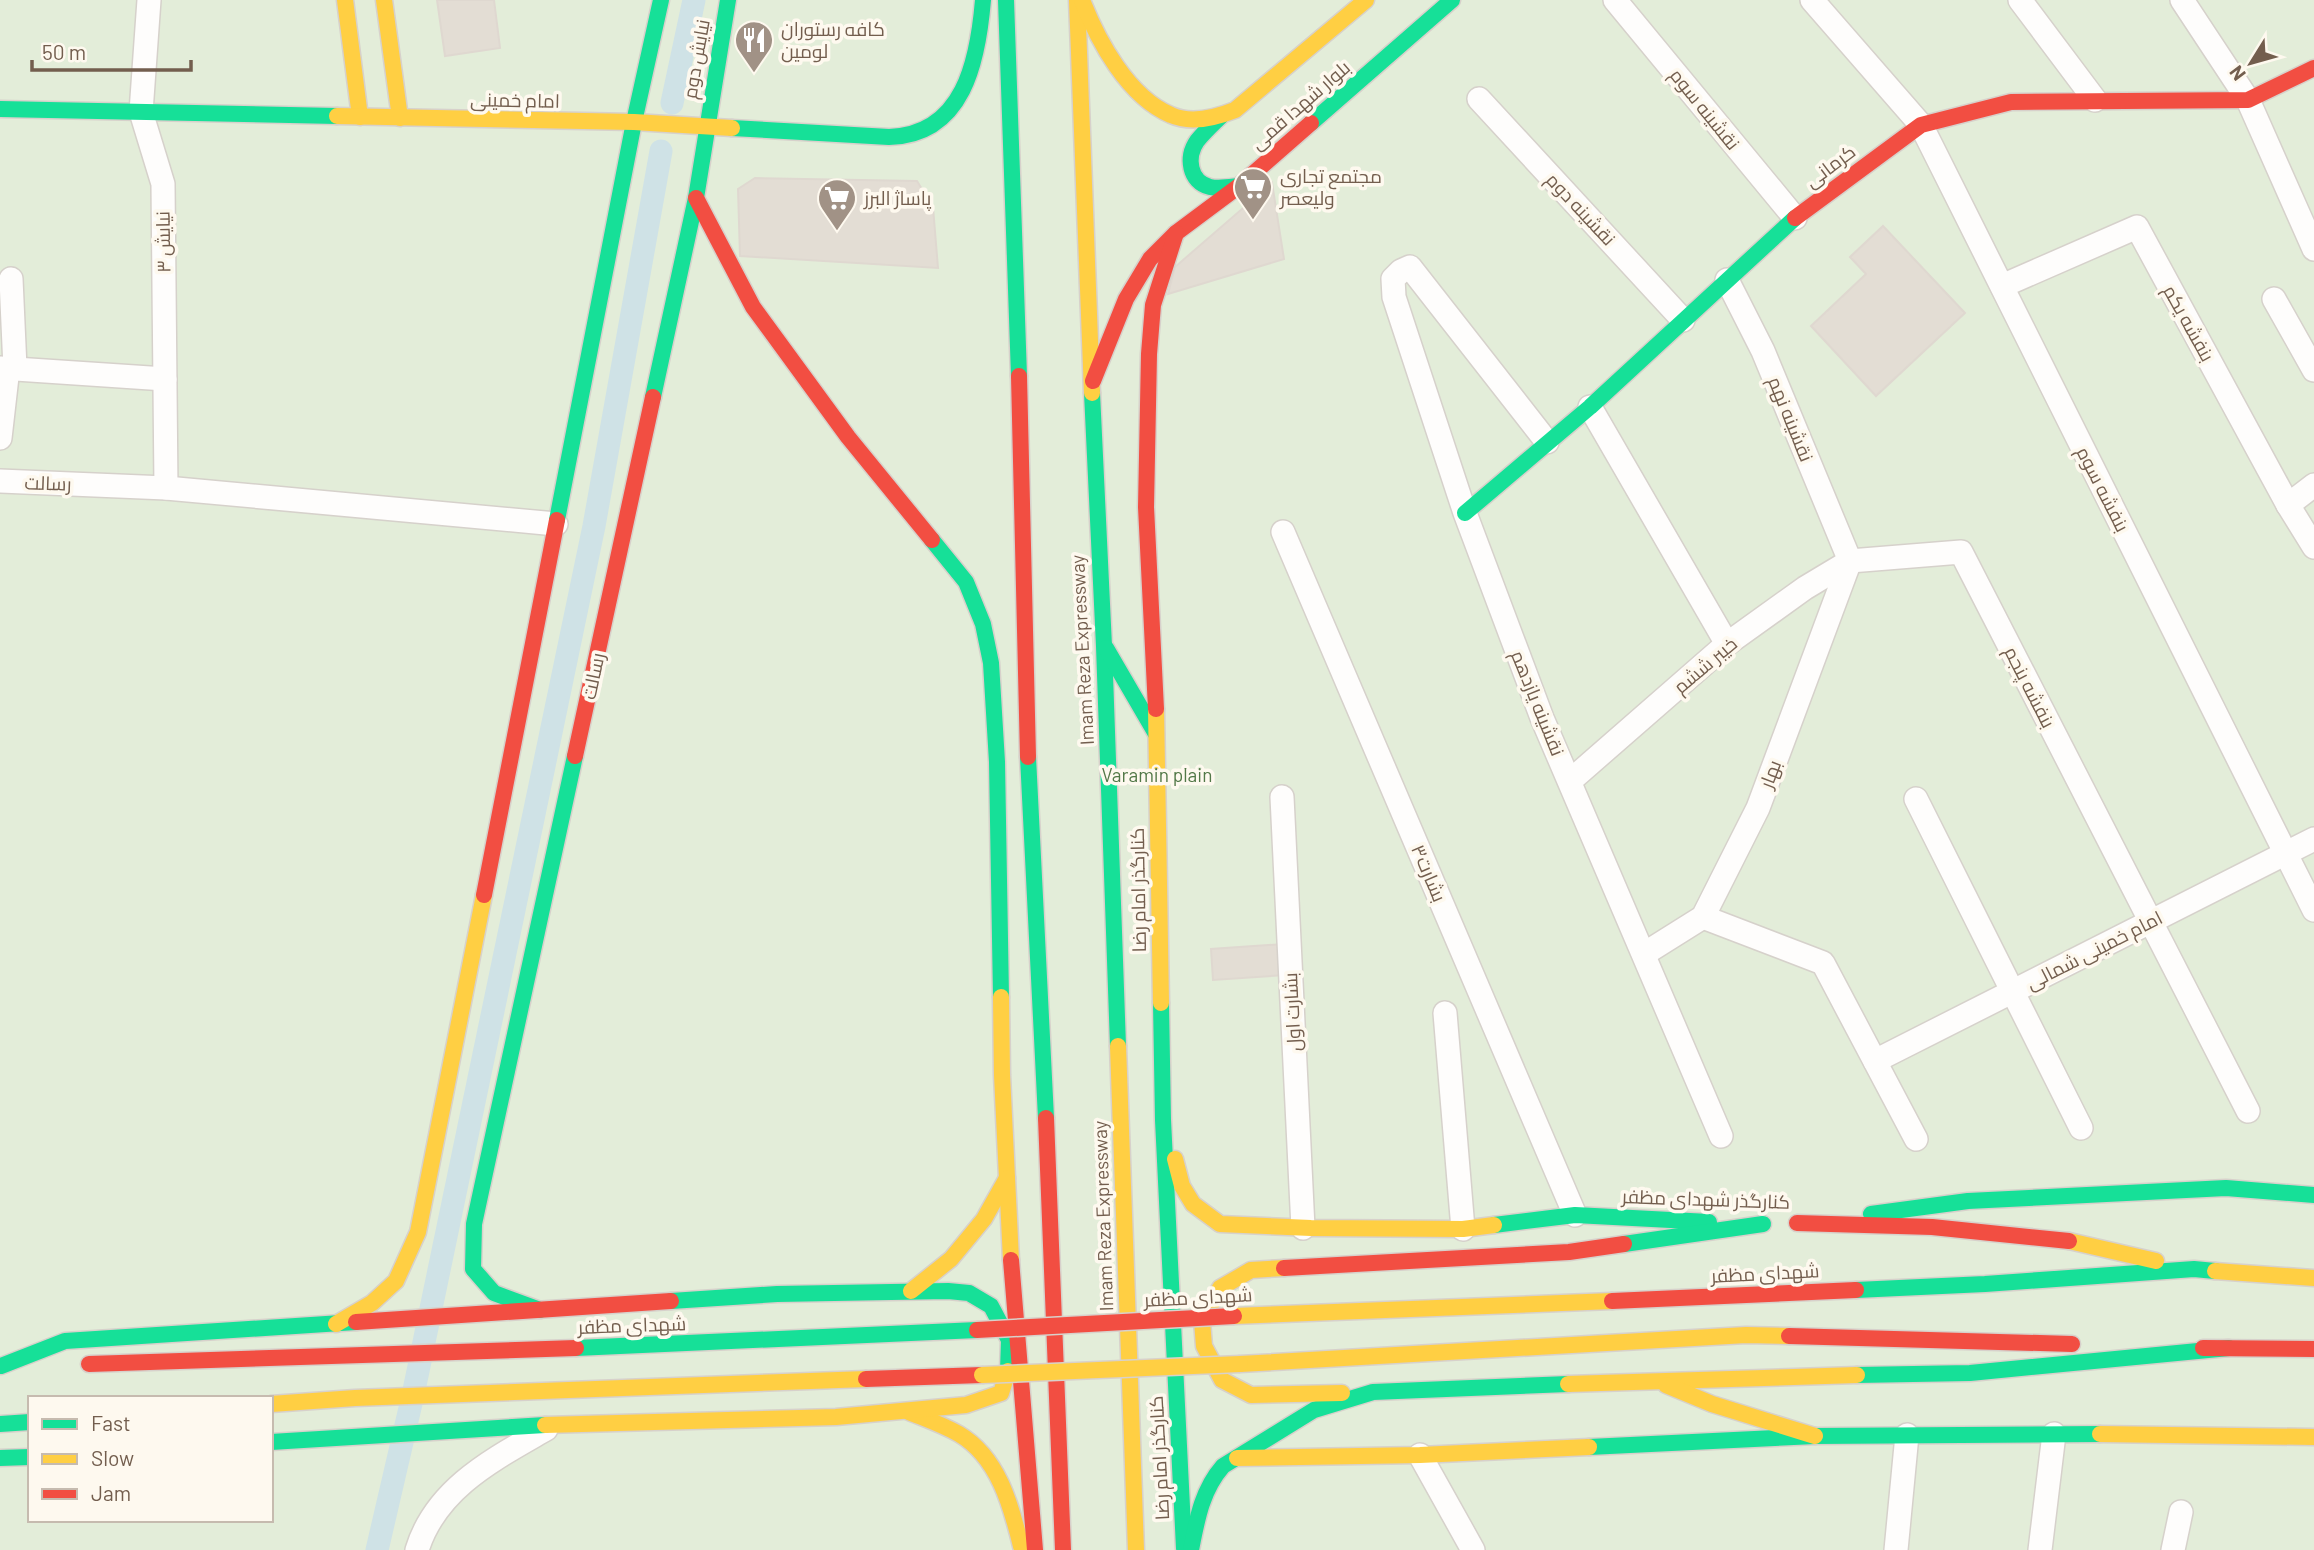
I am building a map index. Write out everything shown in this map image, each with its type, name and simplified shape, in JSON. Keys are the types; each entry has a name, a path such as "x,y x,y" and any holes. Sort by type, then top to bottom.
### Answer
{"main road":[{"path":"345,0 360,117"},
{"path":"384,0 400,118"},
{"path":"336,1324 372,1303 396,1281 418,1233 634,122 661,0"},
{"name":"نیایش دوم","path":"706,126 728,0"},
{"name":"امام خمینی","path":"0,109 634,122 883,137 909,135 936,123 958,99 971,75 979,45 984,0"},
{"path":"1006,0 1028,747 1047,1132 1063,1550"},
{"name":"بلوار شهدا قمی","path":"1079,0 1118,70 1144,96 1170,115 1190,119 1221,116 1235,110 1366,0"},
{"name":"Imam Reza Expressway","path":"1079,0 1136,1550"},
{"name":"بلوار شهدا قمی","path":"1093,383 1126,299 1150,260 1176,233 1239,187 1452,0"},
{"name":"کرمانی","path":"1465,513 1590,407 1795,218 1921,125 2011,102 2248,100 2314,68"},
{"path":"1221,116 1197,142 1190,155 1190,168 1193,176 1212,187 1239,187"},
{"name":"رسالت","path":"540,1310 494,1293 473,1269 474,1224 696,198 706,126"},
{"path":"696,198 753,307 848,437 966,582 984,624 991,663 996,750 1002,1075 1009,1239 1035,1550"},
{"name":"کنارگذر امام رضا","path":"1176,233 1153,305 1149,354 1146,507 1155,660 1163,1120 1184,1550"},
{"path":"1104,646 1156,734"},
{"name":"کنارگذر شهدای مظفر","path":"1163,1120 1182,1186 1193,1204 1220,1224 1303,1228 1463,1229 1575,1215 1780,1224 1990,1200 2225,1188 2314,1195"},
{"path":"911,1291 951,1259 984,1219 1008,1177"},
{"path":"2194,1269 2067,1241 1932,1227 1780,1224 1569,1252 1251,1270 1220,1288 1202,1321 1204,1346 1222,1380 1251,1395 1652,1380 1970,1373 2229,1348"},
{"name":"شهدای مظفر","path":"69,1364 716,1343 1234,1316 1879,1289 2194,1269 2314,1278"},
{"path":"0,1366 65,1341 336,1324 487,1311 540,1310 777,1294 911,1291 969,1293 991,1306 1009,1340 1008,1370 1001,1393 966,1405 836,1416 555,1424 273,1442"},
{"path":"273,1404 355,1398 1240,1364 1746,1335 2314,1349"},
{"path":"0,1366 41,1365"},
{"path":"1652,1380 1712,1404 1815,1436"},
{"path":"1191,1550 1199,1508 1211,1477 1223,1466 1314,1410 1373,1392"},
{"path":"905,1411 944,1426 974,1444 998,1476 1018,1530 1022,1550"},
{"path":"0,1424 28,1422"},
{"path":"1237,1458 1420,1455 1815,1436 2054,1434 2314,1437"},
{"path":"0,1458 28,1457"}],"street":[{"name":"نیایش ۳","path":"149,0 142,112 163,184 166,488"},
{"name":"نقشینه سوم","path":"1615,0 1795,218"},
{"name":"بنفشه سوم","path":"1812,0 1921,125 2314,910"},
{"path":"2020,0 2095,100"},
{"path":"2182,0 2248,100 2314,249"},
{"name":"نقشینه دوم","path":"1479,99 1683,320"},
{"name":"بنفشه یکم","path":"2002,286 2137,227 2288,505 2314,547"},
{"name":"نقشینه یازدهم","path":"1547,442 1410,267 1401,271 1393,279 1394,297 1465,513 1542,718 1721,1136"},
{"path":"0,438 8,368 11,279"},
{"name":"نقشینه نهم","path":"1727,279 1763,351 1850,561"},
{"path":"2274,299 2314,370"},
{"path":"8,368 164,379"},
{"path":"1590,407 1727,644"},
{"name":"رسالت","path":"0,481 166,488 556,524"},
{"path":"2288,505 2314,485"},
{"name":"بشارت۳","path":"1283,532 1575,1215"},
{"name":"بنفشه پنجم","path":"1850,561 1961,552 2151,922"},
{"name":"خیبر ششم","path":"1570,781 1727,644 1805,588 1850,561"},
{"name":"بهار","path":"1703,917 1758,808 1850,561"},
{"name":"بشارت اول","path":"1282,796 1303,1228"},
{"path":"1916,799 2081,1128"},
{"name":"امام خمینی شمالی","path":"1875,1061 2314,839"},
{"path":"1644,954 1703,917 1823,964 1916,1139"},
{"path":"2151,922 2248,1111"},
{"path":"1445,1013 1463,1229"},
{"path":"417,1550 422,1534 435,1512 460,1484 488,1463 555,1424"},
{"path":"2040,1550 2054,1434"},
{"path":"1896,1550 1907,1435"},
{"path":"1420,1455 1473,1550"},
{"path":"2173,1550 2180,1512"}],"green space":[{"name":"Varamin plain","path":"0,0 2314,0 2314,1550 0,1550"}],"building":[{"path":"437,0 494,0 500,48 445,56"},
{"name":"پاساژ البرز","path":"755,178 917,181 933,207 938,268 740,256 738,189"},
{"name":"مجتمع تجاری ولیعصر","path":"1272,183 1284,259 1168,294 1175,267"},
{"path":"1883,226 1965,313 1876,396 1811,326 1866,274 1850,257"},
{"path":"1283,944 1285,975 1213,980 1211,949"}],"waterway":[{"path":"672,103 694,0"},
{"path":"377,1550 413,1395 594,526 661,151"}],"traffic: fast":[{"path":"557,520 634,122 661,0"},
{"path":"653,397 696,198 728,0"},
{"path":"732,128 889,137 914,133 935,123 950,109 971,69 983,0"},
{"path":"1006,0 1019,376"},
{"path":"1311,123 1452,0"},
{"path":"0,109 337,116"},
{"path":"1221,116 1197,141 1191,154 1191,168 1198,180 1210,187 1239,186"},
{"path":"1465,513 1590,407 1795,218"},
{"path":"1092,393 1118,1046"},
{"path":"932,540 966,582 983,624 991,663 997,762 1001,997"},
{"path":"1106,648 1156,734"},
{"path":"540,1310 494,1293 473,1269 474,1224 575,756"},
{"path":"1028,757 1046,1118"},
{"path":"1161,1003 1163,1120 1184,1548"},
{"path":"1871,1214 1968,1201 2226,1188 2314,1195"},
{"path":"1494,1225 1575,1215 1709,1222"},
{"path":"1624,1244 1763,1224"},
{"path":"1856,1290 2194,1269 2215,1271"},
{"path":"671,1301 777,1294 948,1291 969,1293 991,1306 1009,1340 1008,1371"},
{"path":"1,1366 65,1341 356,1322"},
{"path":"576,1348 977,1330"},
{"path":"1857,1375 1970,1373 2229,1348"},
{"path":"1191,1550 1205,1495 1223,1466 1314,1410 1373,1392 1568,1384"},
{"path":"0,1424 28,1422"},
{"path":"273,1442 545,1425"},
{"path":"1589,1447 1815,1436 2100,1434"},
{"path":"0,1458 28,1457"}],"traffic: slow":[{"path":"345,0 360,117"},
{"path":"384,0 400,118"},
{"path":"1077,0 1092,393"},
{"path":"1082,0 1106,50 1128,82 1155,107 1187,119 1211,117 1235,110 1366,0"},
{"path":"337,116 634,122 732,128"},
{"path":"1156,709 1161,1003"},
{"path":"336,1324 372,1303 396,1281 418,1232 484,895"},
{"path":"1001,997 1011,1260"},
{"path":"1118,1046 1136,1550"},
{"path":"1175,1159 1182,1186 1193,1204 1220,1224 1311,1228 1463,1229 1494,1225"},
{"path":"911,1291 951,1259 984,1219 1007,1178"},
{"path":"2069,1241 2156,1261"},
{"path":"1284,1268 1251,1270 1220,1288 1202,1321 1204,1346 1222,1380 1251,1395 1342,1393"},
{"path":"2215,1271 2314,1278"},
{"path":"1234,1316 1612,1301"},
{"path":"1240,1364 1746,1335 1789,1336"},
{"path":"982,1375 1240,1364"},
{"path":"545,1425 836,1417 966,1405 1001,1393 1008,1371"},
{"path":"1568,1384 1857,1375"},
{"path":"273,1404 355,1398 866,1379"},
{"path":"1666,1385 1712,1404 1815,1436"},
{"path":"909,1412 959,1434 984,1455 1001,1483 1021,1546"},
{"path":"2100,1434 2314,1437"},
{"path":"1237,1458 1420,1455 1589,1447"}],"traffic: jam":[{"path":"1795,218 1921,125 2011,102 2248,100 2314,68"},
{"path":"1093,381 1126,299 1150,259 1176,233 1239,186 1311,123"},
{"path":"696,198 753,307 848,437 932,540"},
{"path":"1156,709 1146,507 1149,354 1153,305 1176,233"},
{"path":"1019,376 1028,757"},
{"path":"575,756 653,397"},
{"path":"484,895 557,520"},
{"path":"1046,1118 1063,1550"},
{"path":"1797,1223 1932,1227 2069,1241"},
{"path":"1284,1268 1569,1252 1624,1244"},
{"path":"1011,1260 1035,1550"},
{"path":"1612,1301 1856,1290"},
{"path":"356,1322 671,1301"},
{"path":"977,1330 1234,1316"},
{"path":"1789,1336 2072,1344"},
{"path":"89,1364 576,1348"},
{"path":"2203,1348 2314,1349"},
{"path":"866,1379 982,1375"}],"place":[{"name":"کافه رستوران لومین","path":"754,74"},
{"name":"مجتمع تجاری ولیعصر","path":"1253,221"},
{"name":"پاساژ البرز","path":"837,232"}]}
